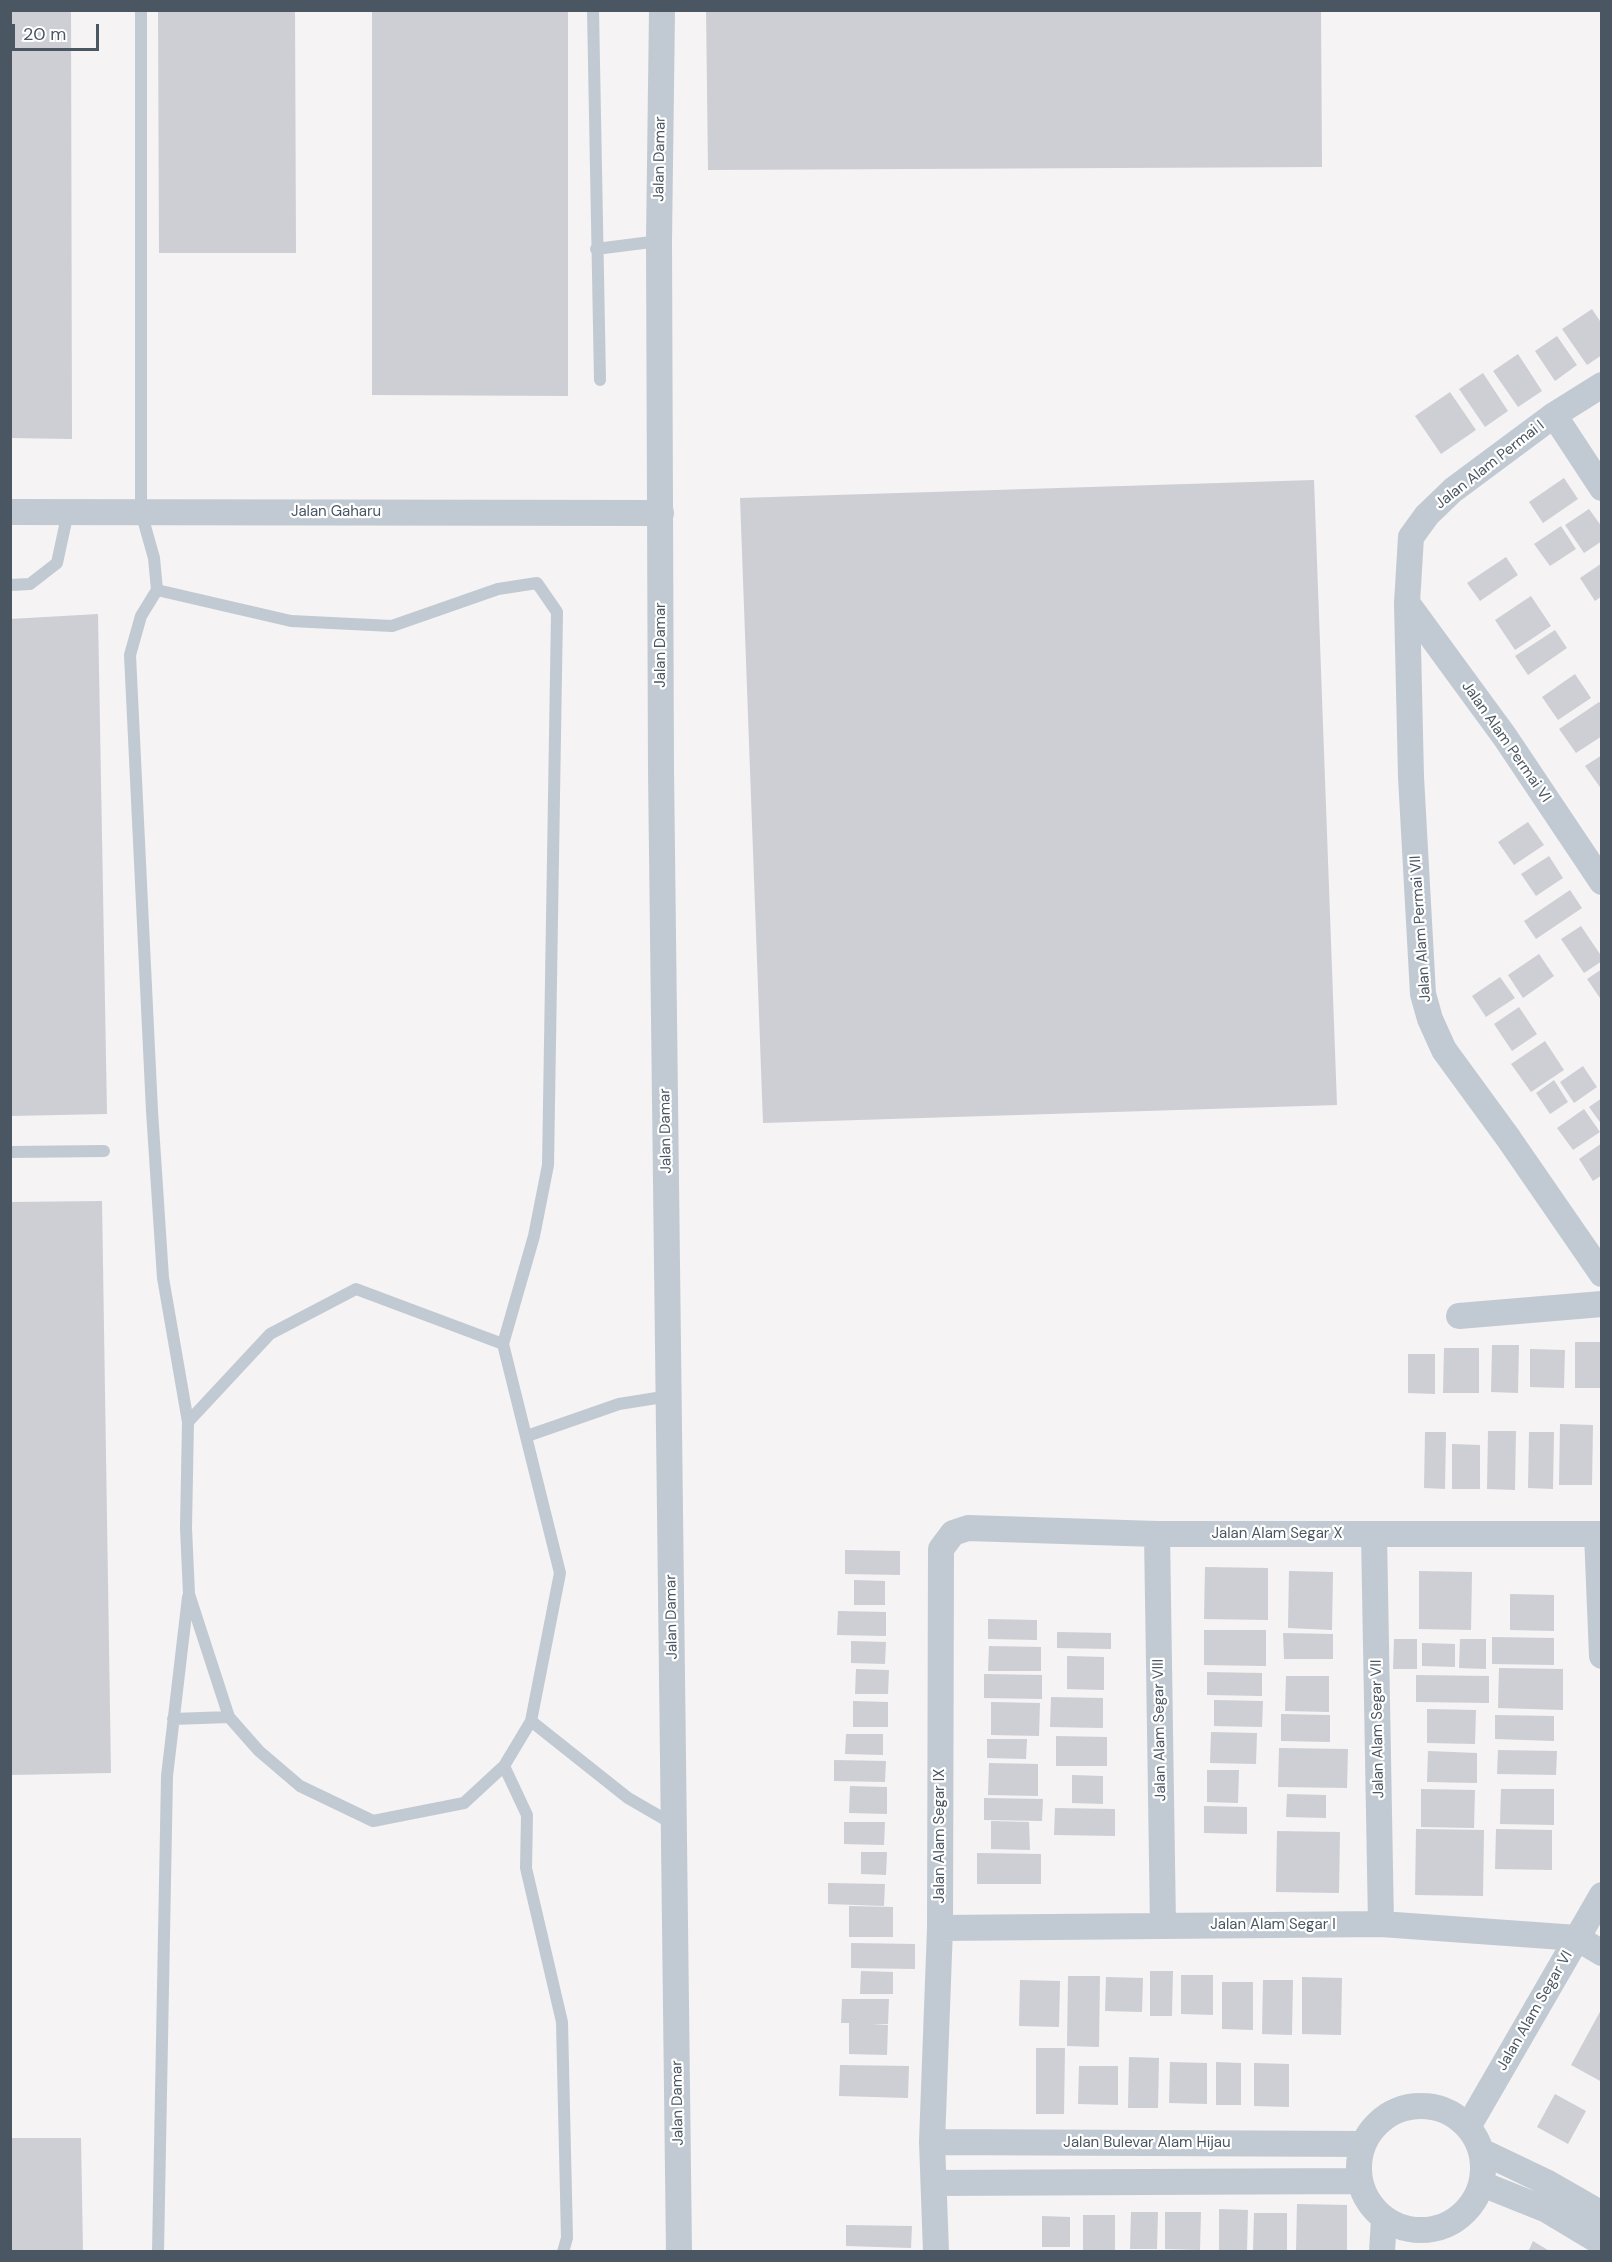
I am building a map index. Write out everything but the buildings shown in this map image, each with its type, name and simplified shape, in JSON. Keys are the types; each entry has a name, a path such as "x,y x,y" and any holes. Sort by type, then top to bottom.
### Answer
{"street":[{"name":"Jalan Damar","path":"662,10 659,241 661,770 680,2252"},
{"name":"Jalan Alam Permai I","path":"1407,603 1411,537 1427,515 1453,490 1554,416 1602,385"},
{"path":"1554,416 1602,488"},
{"name":"Jalan Gaharu","path":"10,512 661,513"},
{"name":"Jalan Alam Permai VI","path":"1407,603 1505,737 1602,882"},
{"name":"Jalan Alam Permai VII","path":"1407,603 1413,812 1423,994 1430,1019 1444,1050 1509,1139 1602,1274"},
{"path":"1459,1316 1602,1304"},
{"name":"Jalan Alam Segar X","path":"953,1533 968,1528 1157,1534 1599,1534"},
{"name":"Jalan Alam Segar IX","path":"936,2252 932,2142 940,1928 941,1549 953,1533"},
{"name":"Jalan Alam Segar VIII","path":"1157,1534 1163,1926"},
{"name":"Jalan Alam Segar VII","path":"1374,1534 1381,1924"},
{"path":"1599,1534 1602,1656"},
{"name":"Jalan Alam Segar VI","path":"1468,2127 1602,1894"},
{"name":"Jalan Alam Segar I","path":"940,1928 1381,1924 1577,1938 1602,1953"},
{"path":"1423,2105 1448,2111 1468,2127 1481,2151 1482,2184 1471,2206 1453,2222 1430,2230 1406,2229 1384,2219 1359,2181 1358,2162 1363,2144 1377,2123 1398,2109 1423,2105"},
{"name":"Jalan Bulevar Alam Hijau","path":"932,2142 1363,2144"},
{"path":"1481,2151 1548,2183 1602,2214"},
{"path":"934,2183 1359,2181"},
{"path":"1482,2184 1547,2210 1602,2243"},
{"path":"1382,2252 1384,2219"}],"lane":[{"path":"141,10 141,512 154,558 157,590 141,616 130,655 152,1111 163,1278 188,1422 186,1508 189,1594 167,1776 158,2252"},
{"path":"593,10 600,380"},
{"path":"596,249 659,241"},
{"path":"10,585 30,584 57,563 68,512"},
{"path":"157,590 291,621 392,626 498,589 537,583 558,612 548,1165 534,1236 503,1344 560,1573 531,1721 504,1766 464,1803 373,1821 300,1786 259,1751 229,1716 189,1594"},
{"path":"10,1152 104,1151"},
{"path":"188,1422 270,1334 356,1289 503,1344"},
{"path":"527,1436 619,1404 669,1396"},
{"path":"173,1719 229,1716"},
{"path":"531,1721 628,1798 674,1824"},
{"path":"504,1766 527,1815 526,1868 562,2022 567,2238 562,2252"}]}
